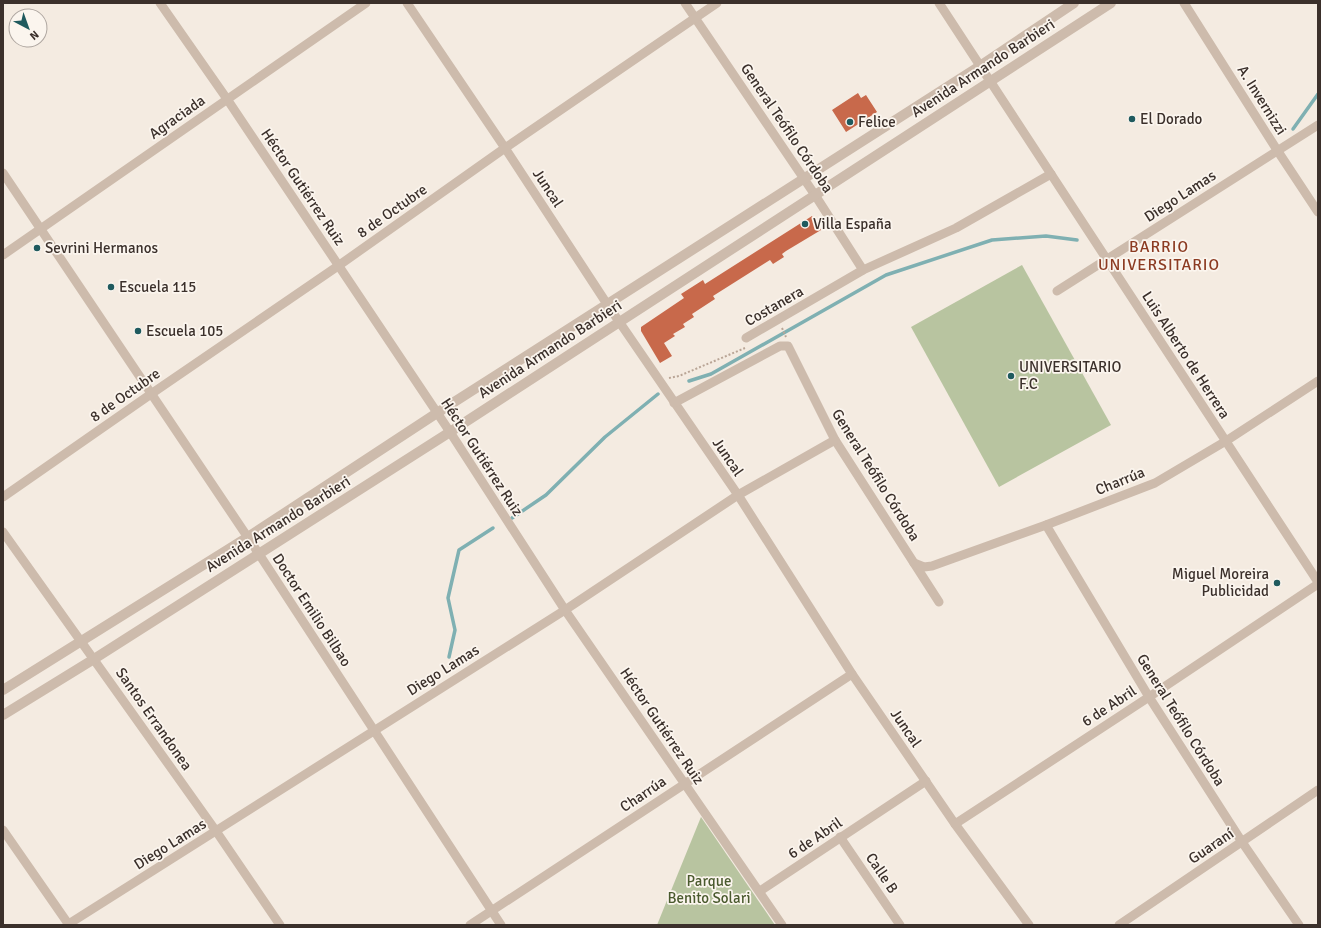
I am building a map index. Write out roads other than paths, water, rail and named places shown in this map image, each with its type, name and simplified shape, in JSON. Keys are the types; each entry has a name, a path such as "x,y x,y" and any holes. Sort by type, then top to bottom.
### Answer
{"street":[{"name":"Héctor Gutiérrez Ruiz","path":"160,3 227,99 450,432 565,610 782,925"},
{"name":"Agraciada","path":"3,255 366,3"},
{"name":"Juncal","path":"407,3 505,148 619,322 738,496 852,674 955,824 1029,925"},
{"name":"General Teófilo Córdoba","path":"685,3 815,195 863,270"},
{"name":"8 de Octubre","path":"3,497 338,266 505,148 717,3"},
{"name":"Luis Alberto de Herrera","path":"939,3 1318,583"},
{"name":"Avenida Armando Barbieri","path":"3,690 248,537 437,413 980,66 1074,3"},
{"name":"Avenida Armando Barbieri","path":"3,715 94,659 450,432 1111,3"},
{"name":"A. Invernizzi","path":"1184,3 1318,212"},
{"name":"Diego Lamas","path":"1057,291 1318,125"},
{"name":"Doctor Emilio Bilbao","path":"3,173 248,537 491,912 501,925"},
{"name":"Costanera","path":"746,338 863,270 956,228 1051,174"},
{"name":"General Teófilo Córdoba","path":"674,403 780,346 788,346 835,440 939,602"},
{"name":"Charrúa","path":"914,563 924,567 932,566 1046,525 1155,483 1226,441 1318,381"},
{"name":"Diego Lamas","path":"68,925 565,610 738,496 835,440"},
{"name":"General Teófilo Córdoba","path":"1046,525 1149,697 1242,842 1299,925"},
{"name":"Santos Errandonea","path":"3,532 216,831 280,925"},
{"name":"6 de Abril","path":"955,824 1149,697 1318,583"},
{"name":"Charrúa","path":"470,925 852,674"},
{"name":"6 de Abril","path":"760,891 840,837 926,782"},
{"name":"Guaraní","path":"1119,925 1318,790"},
{"path":"3,830 68,925"},
{"name":"Calle B","path":"840,837 900,925"}],"waterway":[{"path":"1293,129 1318,94"},
{"path":"689,381 711,374 886,275 992,240 1046,236 1077,240"},
{"path":"512,518 546,495 605,437 658,394"},
{"path":"449,657 455,630 448,598 459,550 493,528"}],"place":[{"name":"El Dorado","path":"1132,119"},
{"name":"Felice","path":"850,122"},
{"name":"Villa España","path":"805,224"},
{"name":"Sevrini Hermanos","path":"37,248"},
{"name":"Escuela 115","path":"111,287"},
{"name":"Escuela 105","path":"138,331"},
{"name":"UNIVERSITARIO F.C","path":"1011,376"},
{"name":"Miguel Moreira Publicidad","path":"1277,583"}],"district":[{"name":"BARRIO UNIVERSITARIO","path":"1159,255"}],"park label":[{"name":"Parque Benito Solari","path":"709,890"}]}
